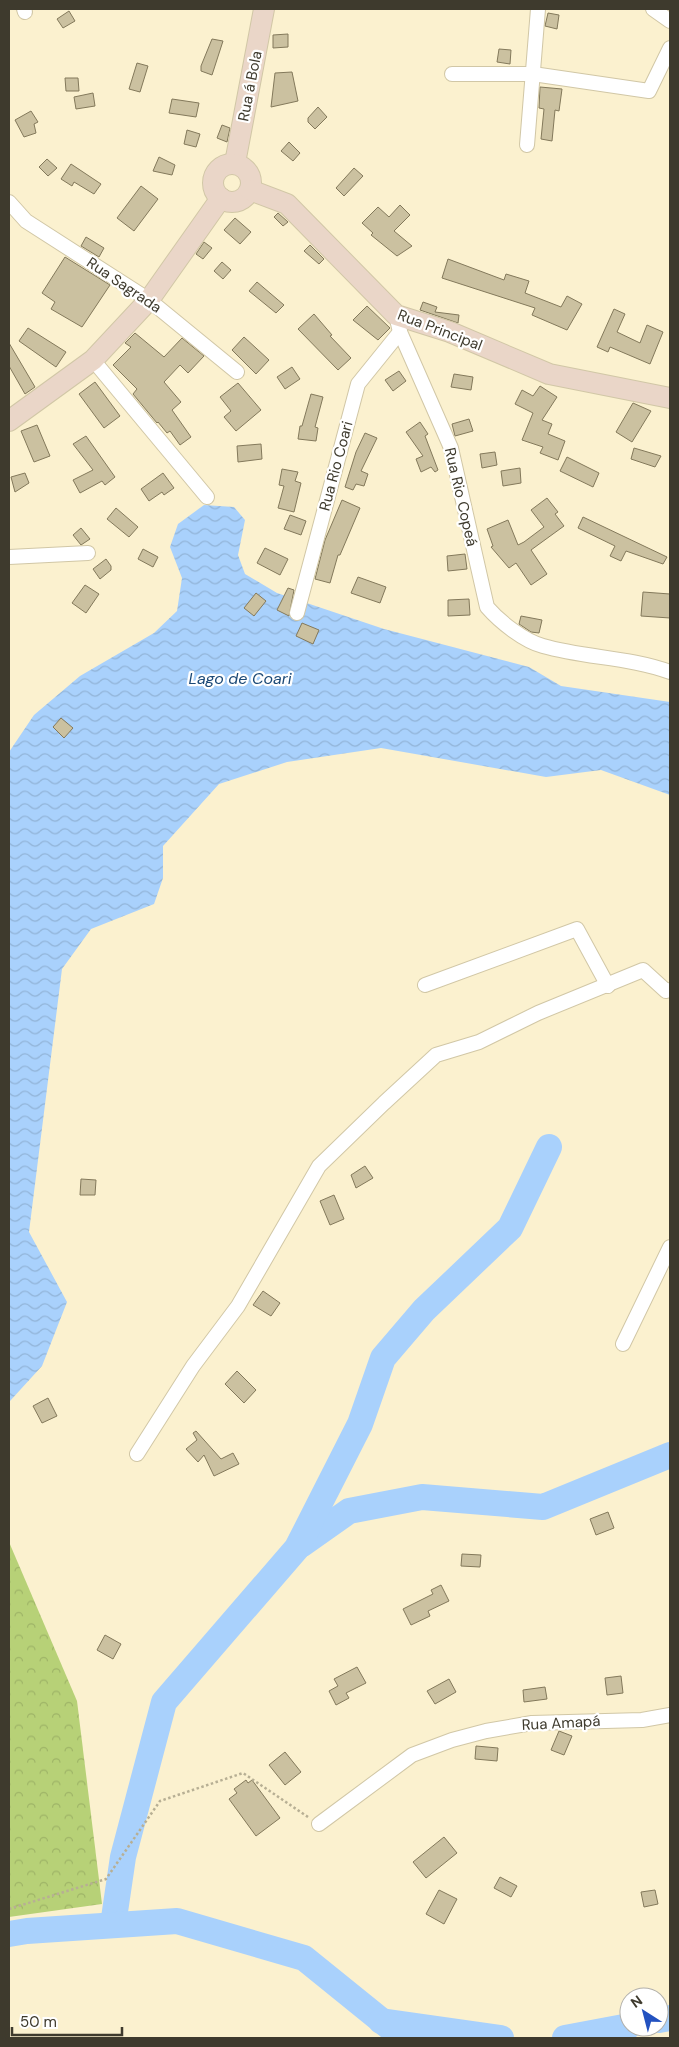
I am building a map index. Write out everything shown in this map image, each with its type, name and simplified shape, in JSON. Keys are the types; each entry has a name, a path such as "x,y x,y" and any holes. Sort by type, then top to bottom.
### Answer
{"street":[{"name":"Rua á Bola","path":"235,163 264,9"},
{"path":"527,144 538,9"},
{"path":"653,9 670,21"},
{"path":"452,74 533,74 649,91 670,48"},
{"path":"235,163 244,167 250,175 250,190 244,198 235,202 220,198 214,190 214,175 221,167 235,163"},
{"name":"Rua Principal","path":"250,190 287,204 398,324 450,332 549,374 670,398"},
{"path":"9,421 93,360 149,300 220,198"},
{"name":"Rua Sagrada","path":"9,202 26,221 149,300 237,372"},
{"name":"Rua Rio Coari","path":"297,613 358,384 398,324"},
{"name":"Rua Rio Copeá","path":"398,324 451,448 487,607 500,622 542,646 646,663 670,672"},
{"path":"93,360 207,497"},
{"path":"9,556 88,553"},
{"path":"425,985 577,929 608,986"},
{"path":"137,1454 193,1366 238,1306 298,1200 325,1160 436,1055 479,1042 538,1013 644,970 666,990 670,990"},
{"path":"623,1344 670,1247"},
{"name":"Rua Amapá","path":"318,1824 412,1755 452,1740 486,1730 532,1723 642,1720 670,1715"}],"path":[{"path":"9,1909 106,1878 160,1801 243,1772 318,1824"}],"green space":[{"path":"9,1542 77,1701 102,1904 9,1917"}],"water":[{"name":"Lago de Coari","path":"204,505 234,507 245,520 238,555 245,574 277,593 384,629 529,667 561,686 670,702 670,795 601,770 546,777 381,748 287,762 219,784 163,846 163,878 154,904 91,929 62,969 29,1232 67,1302 42,1366 10,1401 9,1407 9,752 34,715 80,676 154,633 177,611 182,578 170,547 178,524"}],"building":[{"path":"69,11 75,21 63,28 57,19"},
{"path":"548,13 559,15 557,29 545,26"},
{"path":"288,34 288,47 273,48 273,35"},
{"path":"212,39 223,41 212,75 201,71 201,66"},
{"path":"499,49 511,50 510,64 497,62"},
{"path":"137,63 148,66 140,92 129,89"},
{"path":"292,72 298,101 271,107 275,73"},
{"path":"65,78 78,78 79,91 66,91"},
{"path":"540,87 562,89 559,111 555,110 552,141 541,139 544,109 539,108"},
{"path":"93,93 95,106 76,109 74,97"},
{"path":"172,99 199,103 196,117 169,113"},
{"path":"318,107 327,117 315,129 308,122 308,118"},
{"path":"31,111 38,122 34,124 36,133 24,137 15,120"},
{"path":"222,125 230,128 227,142 217,138"},
{"path":"187,130 200,134 196,147 184,144"},
{"path":"289,142 300,153 293,161 281,151"},
{"path":"159,157 175,165 172,175 153,171"},
{"path":"47,159 57,168 48,176 39,167"},
{"path":"71,164 101,184 94,194 74,182 72,186 61,179"},
{"path":"354,168 363,176 344,196 336,188"},
{"path":"141,186 158,199 134,231 117,218"},
{"path":"400,205 410,215 394,231 412,246 397,256 371,235 373,233 362,223 378,207 389,217"},
{"path":"278,213 288,222 283,226 274,217"},
{"path":"235,218 251,232 240,244 224,230"},
{"path":"86,237 104,248 99,257 81,246"},
{"path":"204,242 212,248 203,259 196,254"},
{"path":"310,245 324,259 319,264 304,251"},
{"path":"65,257 110,285 82,327 51,309 55,302 42,293"},
{"path":"448,259 504,280 506,274 529,281 525,293 561,307 567,296 582,304 567,330 532,315 535,308 442,278"},
{"path":"222,262 231,270 223,279 214,271"},
{"path":"257,282 284,305 276,313 249,291"},
{"path":"423,302 437,307 435,312 459,315 458,323 420,310"},
{"path":"367,306 390,328 378,340 353,320"},
{"path":"614,309 625,314 617,332 640,343 647,325 663,332 650,364 610,347 608,352 597,347"},
{"path":"314,314 332,335 330,336 351,358 338,370 298,329"},
{"path":"28,328 66,352 56,367 19,341"},
{"path":"135,333 164,357 182,338 204,356 188,373 180,365 164,382 181,402 172,410 191,437 180,445 170,431 167,433 157,423 133,394 137,389 113,365 131,347 125,343"},
{"path":"244,337 269,360 256,374 232,350"},
{"path":"9,343 35,387 25,394 9,366"},
{"path":"292,367 300,379 285,389 277,377"},
{"path":"399,371 406,381 393,391 385,380"},
{"path":"454,374 473,377 471,390 451,387"},
{"path":"95,382 120,416 104,428 79,394"},
{"path":"238,383 261,410 236,431 224,417 231,411 220,397"},
{"path":"540,386 557,397 542,420 552,424 548,434 565,441 558,460 540,453 543,447 522,440 533,413 515,404 522,390 533,396"},
{"path":"311,394 323,397 315,427 318,428 316,441 298,439 300,426 302,426"},
{"path":"633,403 651,411 632,442 616,432"},
{"path":"469,419 473,431 455,436 452,424"},
{"path":"420,422 428,434 425,436 438,470 435,472 431,467 421,472 416,459 423,456 406,432"},
{"path":"37,425 50,456 34,462 21,431"},
{"path":"365,433 377,438 361,471 368,474 364,486 356,484 353,490 345,487 356,452"},
{"path":"86,436 115,477 105,485 102,481 80,493 73,480 93,470 73,444"},
{"path":"261,444 262,459 238,462 237,446"},
{"path":"634,448 661,456 655,467 631,459"},
{"path":"495,452 497,465 482,468 480,454"},
{"path":"567,457 599,473 593,487 560,471"},
{"path":"520,468 521,483 503,486 501,471"},
{"path":"282,469 298,472 295,481 301,483 294,512 278,508 284,486 279,485"},
{"path":"25,473 29,483 15,492 11,477"},
{"path":"163,473 174,488 164,495 162,492 149,501 141,489"},
{"path":"547,498 558,512 555,514 564,526 531,550 547,574 531,585 516,563 509,568 491,547 493,546 487,529 508,520 518,545 524,542 544,527 531,510"},
{"path":"342,500 360,508 340,555 338,555 330,583 315,579 325,540"},
{"path":"116,508 138,527 129,537 107,519"},
{"path":"290,515 306,521 301,535 284,529"},
{"path":"583,517 667,557 663,564 626,551 621,561 610,556 615,546 578,528"},
{"path":"81,528 90,539 81,545 73,535"},
{"path":"265,548 288,559 280,575 257,563"},
{"path":"143,549 158,557 153,567 138,559"},
{"path":"465,554 467,569 448,571 447,556"},
{"path":"106,559 111,566 111,570 100,579 93,569"},
{"path":"358,577 386,587 380,603 351,593"},
{"path":"85,585 99,594 86,613 72,603"},
{"path":"288,588 294,590 289,616 277,610"},
{"path":"643,592 670,594 670,618 641,616"},
{"path":"256,593 266,601 254,616 244,608"},
{"path":"469,599 470,615 448,616 448,600"},
{"path":"521,616 542,620 539,633 531,632 519,624"},
{"path":"302,623 319,630 313,644 296,636"},
{"path":"61,718 73,728 64,738 53,727"},
{"path":"365,1166 373,1178 356,1188 351,1175"},
{"path":"81,1179 96,1180 95,1195 80,1195"},
{"path":"334,1195 344,1219 330,1225 320,1201"},
{"path":"263,1291 280,1303 271,1316 253,1305"},
{"path":"237,1371 256,1390 244,1403 225,1384"},
{"path":"48,1398 57,1416 42,1423 33,1406"},
{"path":"196,1431 221,1459 233,1453 239,1464 214,1476 204,1455 198,1462 186,1449 197,1440 193,1433"},
{"path":"608,1512 614,1528 596,1535 590,1519"},
{"path":"462,1554 481,1555 480,1567 461,1566"},
{"path":"441,1585 449,1601 428,1611 430,1616 411,1625 403,1609 433,1594 431,1590"},
{"path":"105,1635 121,1644 113,1659 97,1650"},
{"path":"357,1667 366,1683 346,1693 349,1698 336,1705 329,1691 338,1686 334,1679"},
{"path":"621,1676 623,1693 607,1695 605,1678"},
{"path":"449,1679 456,1692 435,1704 427,1691"},
{"path":"545,1687 547,1699 524,1702 523,1690"},
{"path":"559,1731 572,1736 564,1755 551,1750"},
{"path":"476,1746 498,1748 497,1761 475,1759"},
{"path":"285,1752 301,1772 285,1785 269,1765"},
{"path":"246,1780 248,1783 252,1780 280,1818 256,1836 229,1799 237,1793 234,1789"},
{"path":"444,1837 457,1853 426,1878 413,1862"},
{"path":"500,1877 517,1886 511,1897 494,1888"},
{"path":"439,1890 457,1899 444,1924 426,1914"},
{"path":"655,1890 658,1904 644,1907 641,1892"}],"waterway":[{"path":"113,1925 123,1857 164,1702 297,1548 360,1424 383,1358 424,1310 510,1228 549,1147"},
{"path":"301,1545 349,1511 422,1497 543,1507 670,1455"},
{"path":"9,1934 27,1931 177,1921 304,1958 403,2038"},
{"path":"381,2021 501,2038"},
{"path":"565,2038 619,2028"}]}
